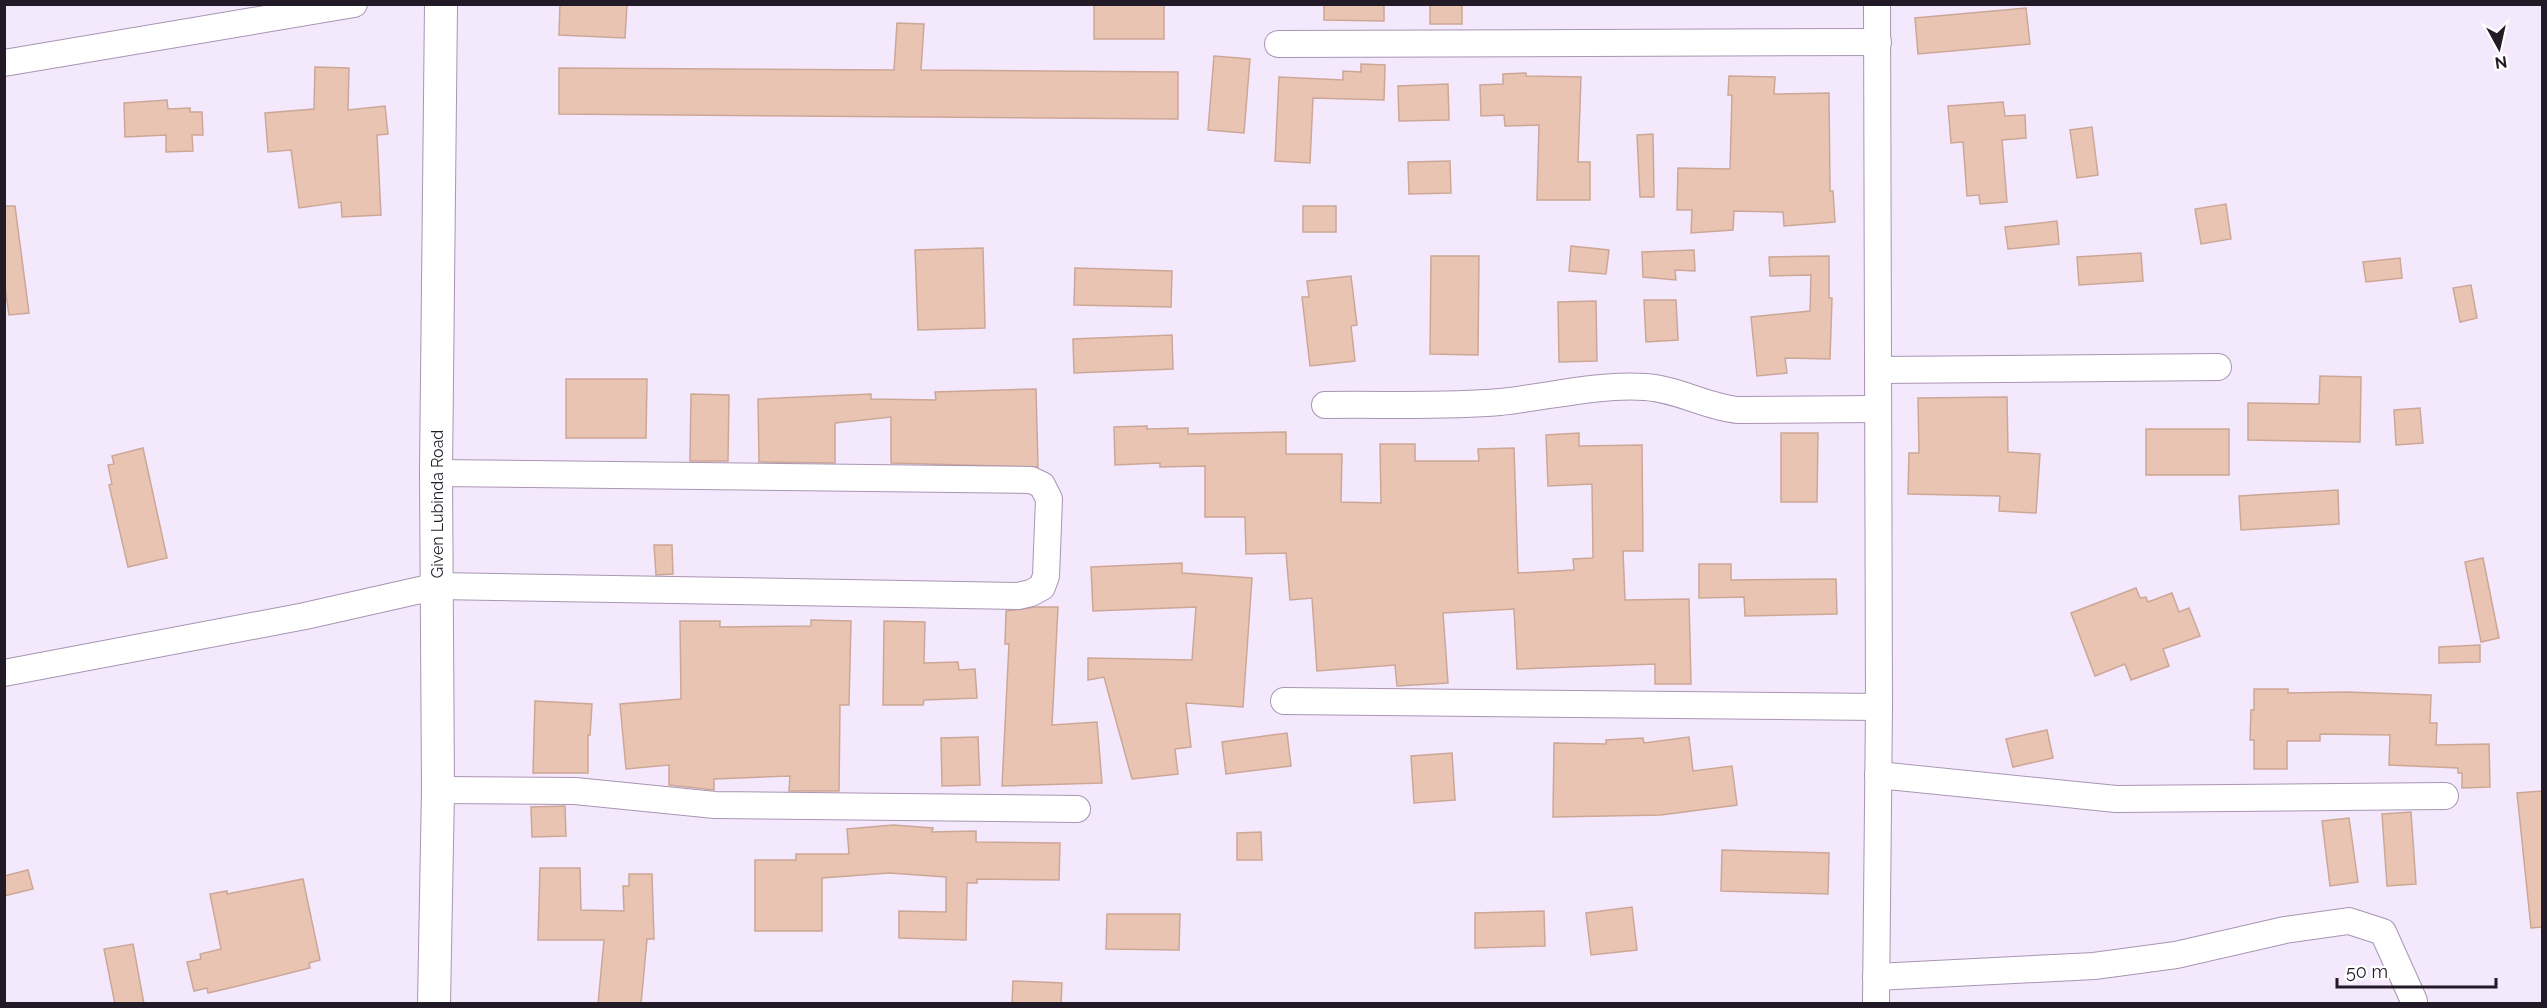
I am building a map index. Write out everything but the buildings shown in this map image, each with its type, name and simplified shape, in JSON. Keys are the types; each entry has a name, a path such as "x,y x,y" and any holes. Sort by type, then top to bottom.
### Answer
{"street":[{"path":"4,63 354,4"},
{"name":"Given Lubinda Road","path":"434,1004 438,790 436,473 441,4"},
{"path":"1875,1004 1879,707 1877,4"},
{"path":"1278,44 1878,42"},
{"path":"1879,370 2218,366"},
{"path":"1325,405 1497,402 1555,393 1643,387 1680,393 1703,403 1738,410 1878,409"},
{"path":"4,673 305,616 438,586 1017,596 1031,593 1042,587 1046,576 1049,499 1042,485 1031,480 436,473"},
{"path":"1284,701 1879,707"},
{"path":"1878,775 2116,799 2445,796"},
{"path":"438,790 575,791 716,805 1077,809"},
{"path":"1876,977 2094,966 2176,955 2284,930 2349,921 2382,932 2414,1001"}]}
